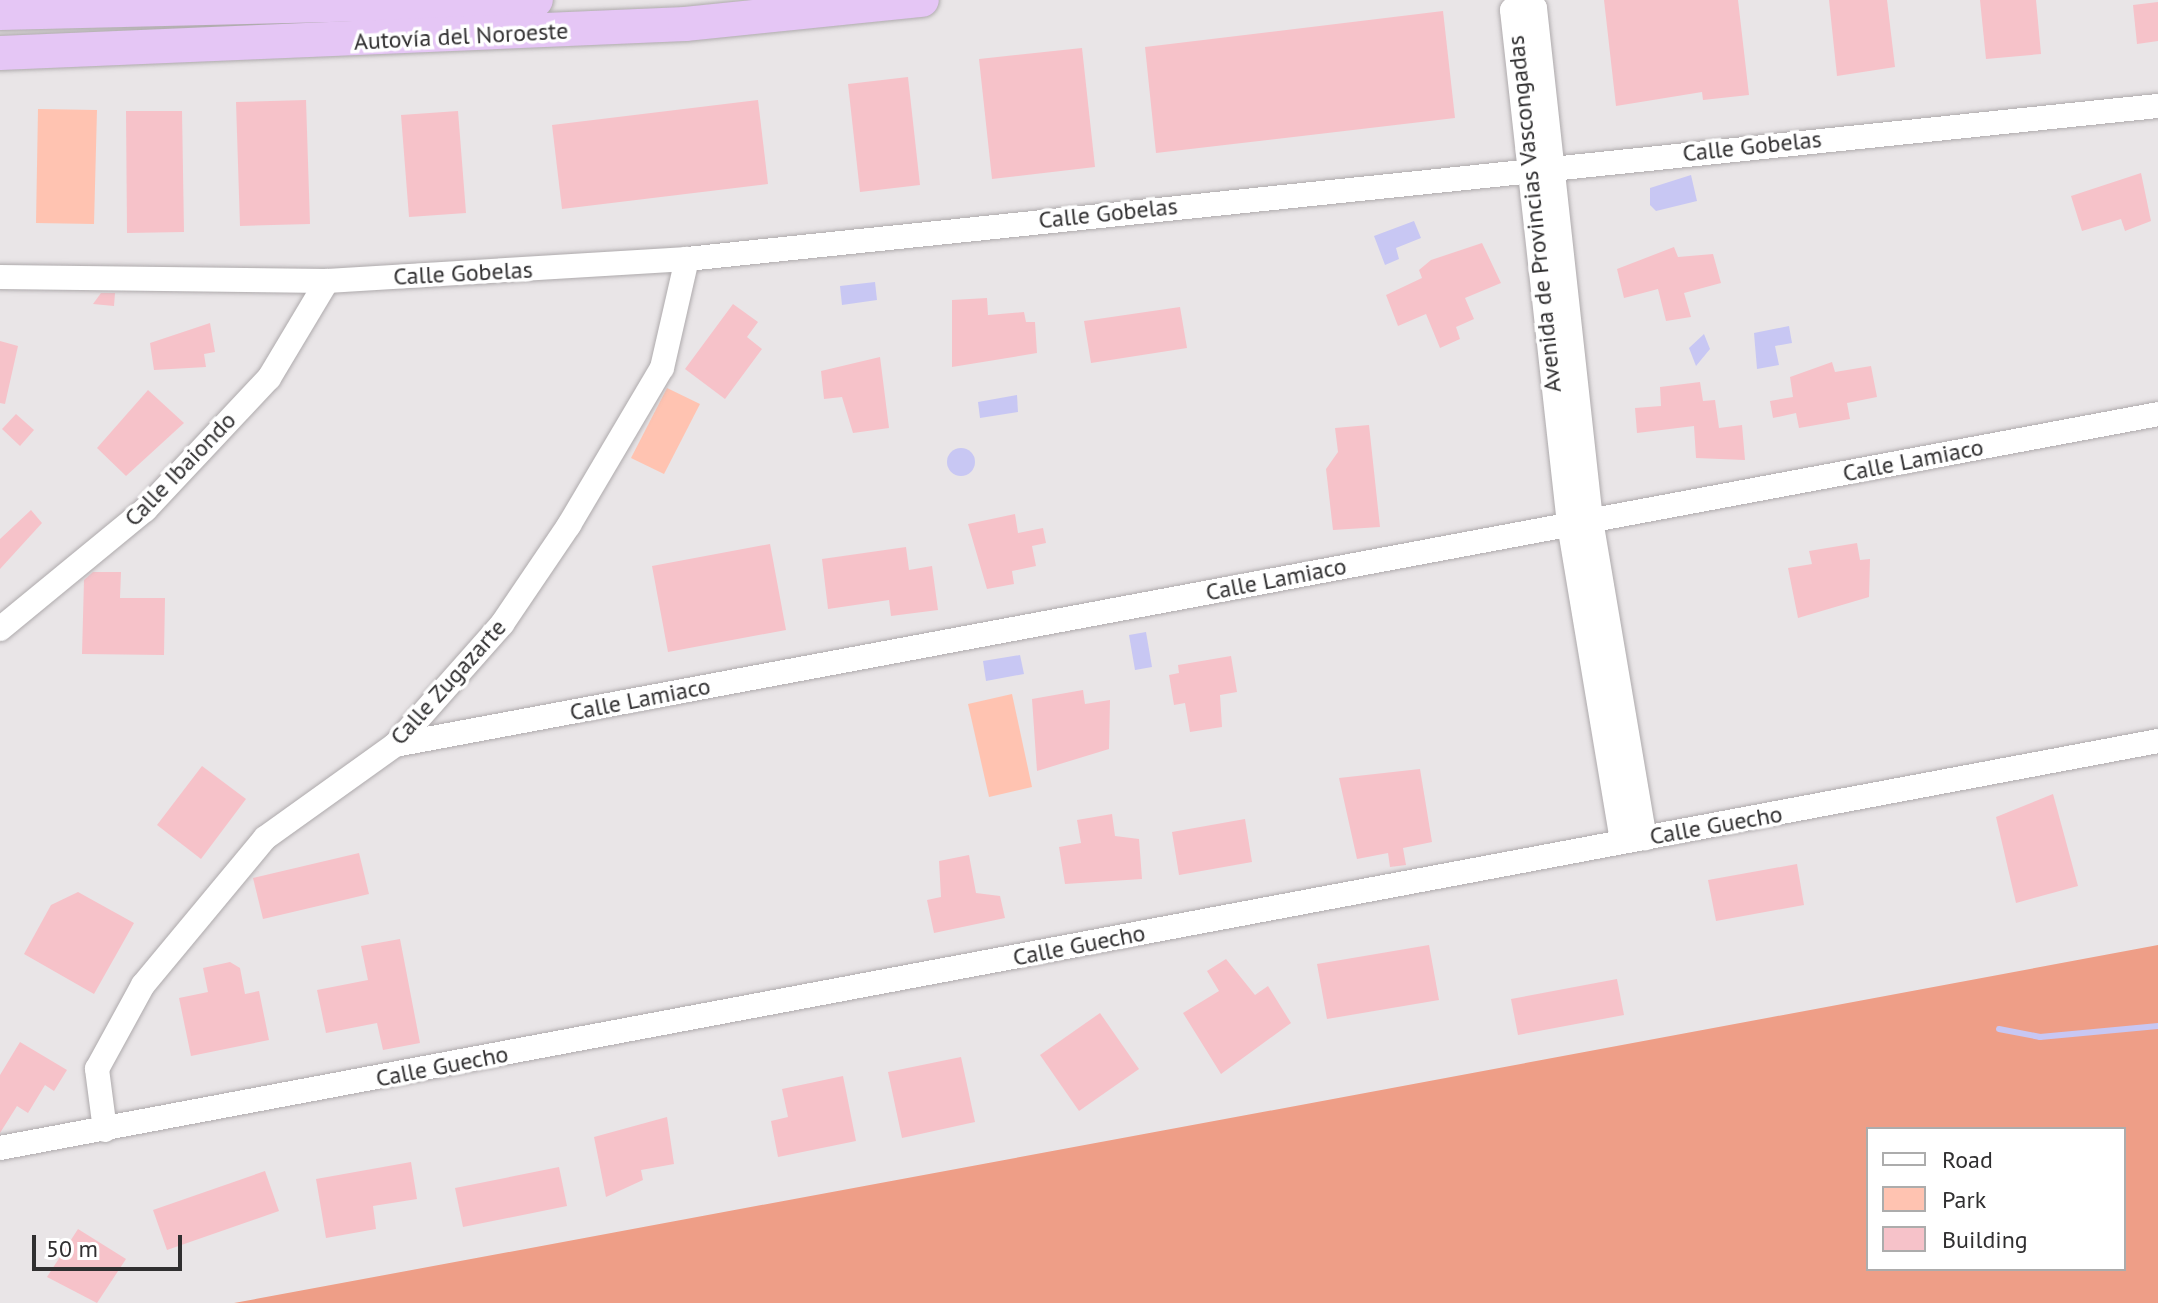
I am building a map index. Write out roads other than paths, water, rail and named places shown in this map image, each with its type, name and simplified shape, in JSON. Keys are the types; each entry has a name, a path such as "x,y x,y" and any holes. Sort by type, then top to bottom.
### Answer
{"highway":[{"path":"0,13 536,0"},
{"name":"Autovía del Noroeste","path":"0,53 685,24 922,0"}],"street":[{"name":"Avenida de Provincias Vascongadas","path":"1540,167 1535,8 1512,10 1540,167 1580,522 1634,840"},
{"name":"Calle Gobelas","path":"6,275 327,281 687,259 1540,167 2158,106"},
{"name":"Calle Zugazarte","path":"105,1130 97,1069 143,985 265,838 395,745 502,624 569,525 662,368 687,259"},
{"name":"Calle Gobelas","path":"0,260 55,277"},
{"name":"Calle Ibaiondo","path":"0,629 155,499 269,378 327,281"},
{"name":"Calle Lamiaco","path":"395,745 2158,414"},
{"name":"Calle Guecho","path":"0,1148 2158,741"}],"water":[{"path":"1691,175 1697,201 1656,211 1650,205 1650,188"},
{"path":"1414,221 1421,238 1396,248 1399,259 1385,265 1374,236"},
{"path":"875,282 877,300 842,305 840,286"},
{"path":"1789,326 1792,343 1775,346 1779,365 1757,369 1754,333"},
{"path":"1704,334 1710,349 1696,366 1689,348"},
{"path":"1017,395 1018,412 980,418 978,402"},
{"path":"961,448 971,452 975,462 971,472 961,476 951,472 947,462 951,452"},
{"path":"1146,632 1152,667 1135,670 1129,635"},
{"path":"1020,655 1024,674 986,681 983,661"}],"waterway":[{"path":"1999,1029 2040,1037 2158,1026"}]}
